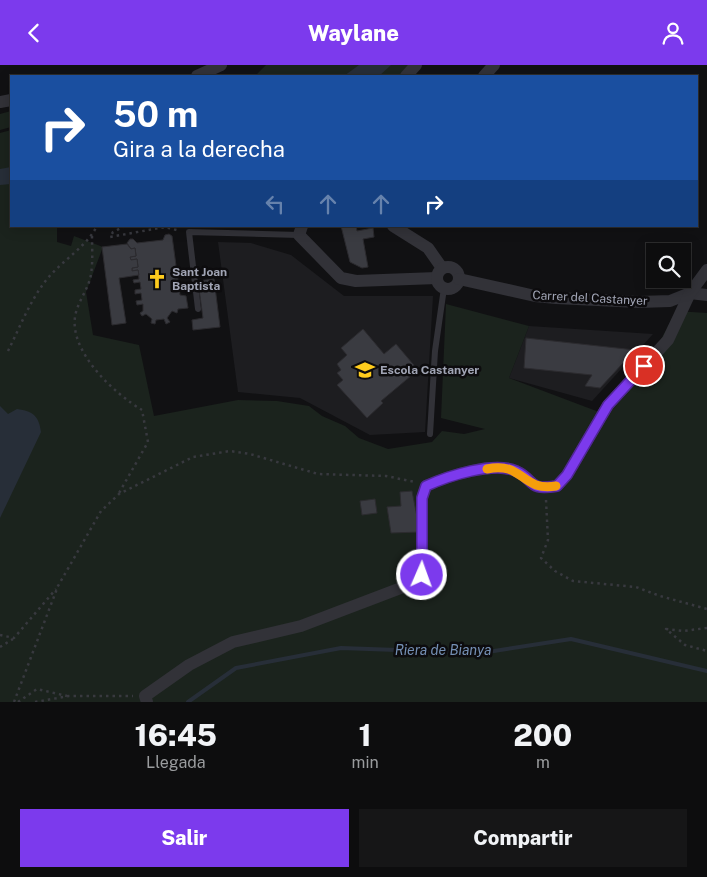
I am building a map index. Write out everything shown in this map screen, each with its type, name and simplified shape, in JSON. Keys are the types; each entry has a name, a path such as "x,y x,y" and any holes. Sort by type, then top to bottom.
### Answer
{"street":[{"path":"198,75 221,65"},
{"path":"407,75 416,65"},
{"path":"485,75 494,65"},
{"path":"395,227 428,248 441,278"},
{"path":"300,231 340,278 356,281 441,278 455,286 459,279"},
{"name":"Carrer del Castanyer","path":"441,278 452,267 459,274 459,279 535,296 556,298 639,302 670,301 690,293"},
{"path":"146,699 189,665 234,642 301,626 414,583 422,575 422,498 426,486 442,478 498,466 518,472 532,485 544,488 557,486 567,475 608,405 668,340 690,293 707,270"},
{"path":"690,293 707,295"}],"lane":[{"path":"198,309 189,231 300,231"},
{"path":"430,434 441,278"}],"path":[{"path":"8,351 44,283 92,235 96,227"},
{"path":"123,227 114,232 110,237 166,227 189,231"},
{"path":"14,702 58,586 101,511 118,494 148,442 142,410 124,399 105,382 80,345 74,318 91,275 92,235"},
{"path":"118,494 193,457 230,451 250,454 318,474 386,476 426,486"},
{"path":"544,488 548,540 541,558 555,571 573,581 636,587 707,609"},
{"path":"0,647 14,638 58,586"},
{"path":"707,628 683,631 666,629 684,645 707,651"},
{"path":"0,635 14,638"},
{"path":"18,702 38,689 69,696 146,699"},
{"path":"35,702 69,696"}],"shaded area":[{"path":"266,65 409,65 400,75 256,75"},
{"path":"359,65 391,65 380,75 345,75"},
{"path":"10,111 10,127 0,130 0,114"},
{"path":"10,130 10,227 57,227 57,242 71,246 74,236 103,247 86,292 93,335 139,345 154,416 238,400 277,401 309,406 322,416 345,426 359,438 388,449 432,442 442,431 464,434 485,429 441,418 446,304 529,326 509,378 599,412 659,343 676,311 707,313 707,702 0,702 0,133"},
{"path":"10,167 10,184 0,185 0,169"},
{"path":"218,242 251,243 291,255 344,296 433,296 425,432 370,435 300,398 238,392"},
{"path":"529,326 653,334 592,401 509,378"},
{"path":"0,406 8,414 17,409 31,413 37,418 41,432 0,518"}],"building":[{"path":"341,227 356,227 357,231 373,228 374,237 363,239 368,267 362,268 350,262"},
{"name":"Sant Joan Baptista","path":"169,234 172,236 180,295 186,296 188,308 178,309 177,313 172,311 167,318 170,322 166,324 164,319 156,320 155,324 151,323 152,319 146,314 142,316 140,313 143,311 143,304 137,305 136,301 142,300 141,293 135,294 135,290 141,289 140,282 134,283 133,280 139,279 138,270 132,271 132,268 138,267 137,259 131,260 130,257 136,256 135,248 131,249 127,243 130,239 137,243 163,240 165,235"},
{"path":"127,244 131,249 135,248 136,256 130,257 131,260 137,259 138,267 132,268 132,271 138,270 139,275 119,278 126,323 112,325 102,247"},
{"path":"214,279 220,327 193,330 192,320 203,318 198,281"},
{"path":"363,329 384,354 396,344 418,370 381,401 383,403 367,418 337,385 343,380 337,373 341,370 337,364 347,355 341,348"},
{"path":"526,338 635,350 600,388 585,386 592,375 524,368"},
{"path":"412,491 420,532 391,533 387,507 401,506 400,492"},
{"path":"375,499 377,513 362,515 360,501"}],"waterway":[{"name":"Riera de Bianya","path":"188,702 236,668 341,648 481,653 571,639 707,671"}],"slow traffic":[{"path":"487,469 498,466 518,472 532,485 544,488 556,486"}],"place":[{"name":"Sant Joan Baptista","path":"157,279"},
{"name":"Escola Castanyer","path":"365,370"}],"route":[{"path":"422,575 422,498 426,486 442,478 498,466 518,472 532,485 544,488 557,486 567,475 608,405 644,366"}]}
